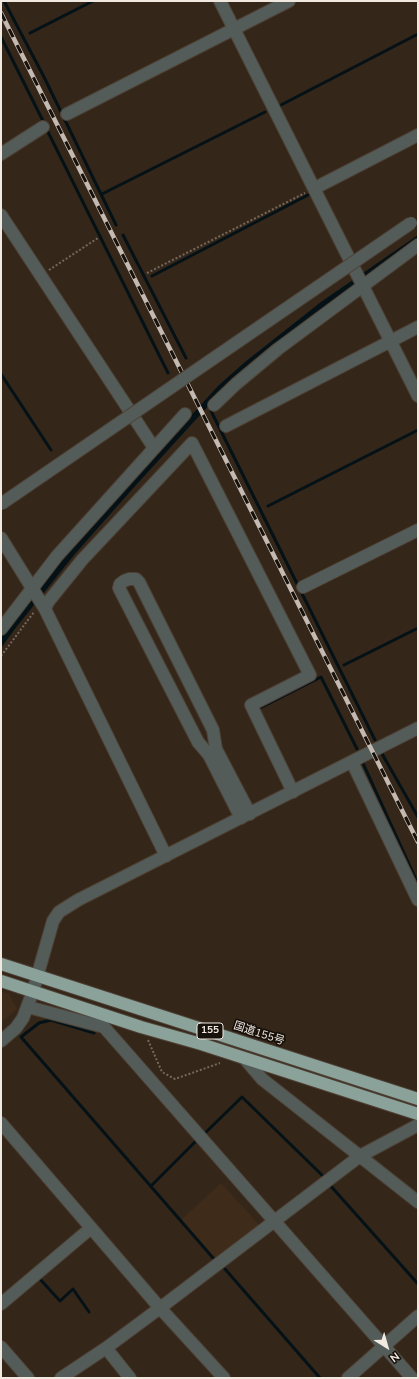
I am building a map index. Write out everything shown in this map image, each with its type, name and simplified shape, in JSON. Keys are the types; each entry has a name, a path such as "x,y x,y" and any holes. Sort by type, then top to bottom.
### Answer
{"highway":[{"name":"国道155号","path":"1,964 418,1099"},
{"name":"155","path":"1,981 141,1027 226,1052 418,1114"}],"street":[{"path":"220,1 418,396"},
{"path":"67,114 289,1"},
{"path":"1,154 43,126"},
{"path":"315,188 418,135"},
{"path":"1,215 154,448"},
{"path":"1,504 414,220"},
{"path":"214,405 278,348 361,281 418,245"},
{"path":"226,426 418,327"},
{"path":"1,629 57,556 185,414"},
{"path":"45,609 48,602 82,560 192,443 310,675 251,705 293,792"},
{"path":"303,587 418,530"},
{"path":"1,538 45,609 166,856"},
{"path":"136,579 139,582 213,730 216,749 246,816 209,755 198,742 119,588 120,584 124,581 136,579"},
{"path":"1,1041 16,1028 28,1007 53,921 59,912 78,900 418,728"},
{"path":"352,762 418,900"},
{"path":"28,1007 104,1027 412,1378"},
{"path":"245,1059 262,1079 418,1202"},
{"path":"1,1123 160,1308 224,1378"},
{"path":"61,1378 106,1348 160,1308 360,1156 418,1125"},
{"path":"1,1304 91,1228"},
{"path":"348,1378 418,1316"},
{"path":"1,1347 28,1378"},
{"path":"106,1348 130,1378"}],"path":[{"path":"147,273 315,188"},
{"path":"41,276 98,238"},
{"path":"1,656 32,613 45,609"},
{"path":"141,1027 162,1072 175,1079 224,1061 226,1052"}],"shaded area":[{"path":"418,235 418,243 222,391 74,555 1,648 1,637 69,550 218,386 245,362 321,302"},
{"path":"1,991 9,994 17,1009 1,1023"},
{"path":"221,1183 262,1228 217,1261 181,1220"}],"waterway":[{"path":"4,1 44,77 116,225"},
{"path":"30,33 93,1"},
{"path":"279,106 418,34"},
{"path":"1,37 44,123"},
{"path":"102,194 265,112"},
{"path":"46,128 168,373"},
{"path":"152,276 308,195"},
{"path":"123,235 186,358"},
{"path":"1,374 51,450"},
{"path":"211,411 375,740"},
{"path":"268,506 418,430"},
{"path":"344,665 418,628"},
{"path":"256,710 321,677 357,749"},
{"path":"381,752 418,817"},
{"path":"362,761 418,884"},
{"path":"94,1033 51,1020 39,1023 21,1037 214,1259"},
{"path":"204,1134 242,1097 325,1178"},
{"path":"151,1186 198,1139"},
{"path":"329,1184 418,1284"},
{"path":"225,1269 320,1378"},
{"path":"39,1278 60,1301 73,1289 89,1312"}],"railway":[{"path":"1,13 418,842"}]}
